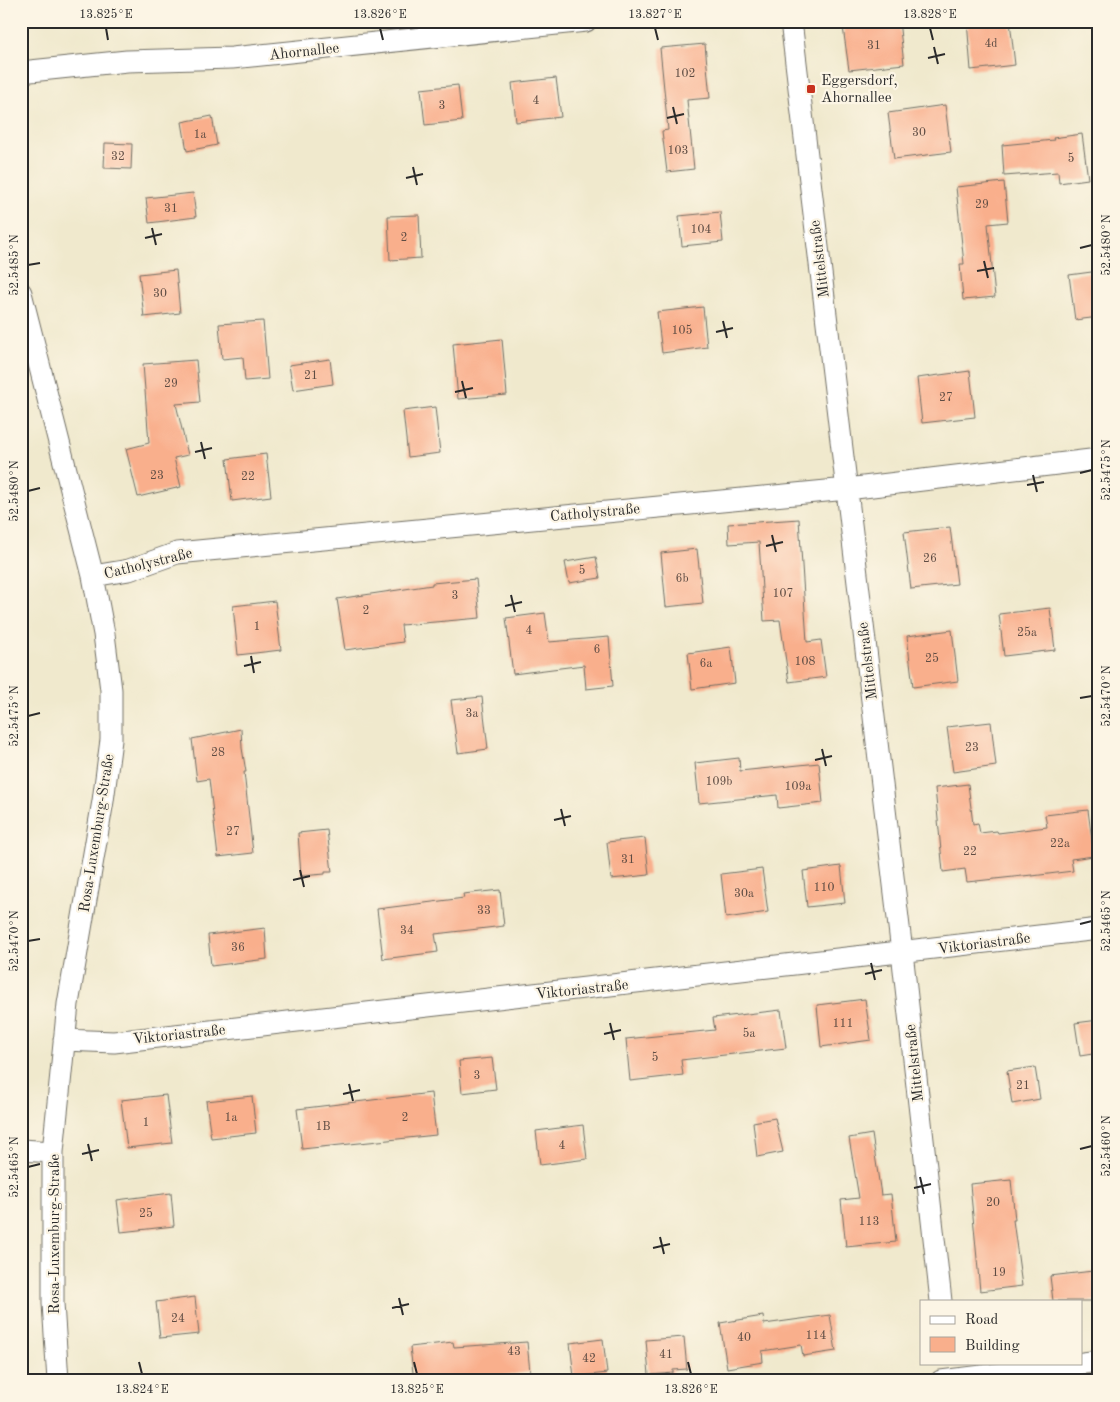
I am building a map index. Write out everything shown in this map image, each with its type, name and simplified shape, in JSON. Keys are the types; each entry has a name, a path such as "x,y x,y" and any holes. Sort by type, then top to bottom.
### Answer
{"street":[{"name":"Ahornallee","path":"21,72 126,61 232,58 586,21"},
{"name":"Mittelstraße","path":"791,21 902,952 940,1300"},
{"name":"Rosa-Luxemburg-Straße","path":"21,293 94,576 111,690 111,740 103,801 68,1004 53,1152 53,1303 58,1381"},
{"name":"Catholystraße","path":"94,576 129,570 177,553 847,489 1099,459"},
{"name":"Viktoriastraße","path":"64,1040 114,1042 1099,929"},
{"path":"21,1150 53,1152"},
{"path":"1082,1364 1099,1362"},
{"path":"947,1376 1077,1364"}],"building":[{"path":"899,21 904,64 849,70 843,27"},
{"path":"967,21 1010,21 1015,65 971,70"},
{"path":"705,44 710,98 687,100 694,169 667,172 662,131 668,130 660,48"},
{"path":"556,78 561,117 516,122 512,83"},
{"path":"458,85 462,121 425,125 421,89"},
{"path":"945,105 951,152 894,159 888,113"},
{"path":"212,116 217,145 187,151 182,122"},
{"path":"1082,134 1088,179 1059,183 1058,172 1004,176 1002,145 1054,140 1053,138"},
{"path":"105,143 132,144 131,169 104,168"},
{"path":"1004,182 1008,222 988,224 995,297 963,300 960,264 964,264 956,187"},
{"path":"193,193 196,217 149,223 146,198"},
{"path":"720,212 723,242 682,246 679,216"},
{"path":"419,215 421,258 390,260 388,216"},
{"path":"176,270 180,313 144,317 139,274"},
{"path":"1099,271 1099,317 1075,320 1069,275"},
{"path":"703,307 707,347 662,353 657,312"},
{"path":"263,321 268,379 245,381 243,357 222,359 219,324"},
{"path":"502,339 507,395 458,399 453,344"},
{"path":"330,359 333,384 293,390 289,365"},
{"path":"196,360 200,402 176,404 188,455 174,458 181,487 138,497 126,449 149,443 143,364"},
{"path":"970,371 975,417 922,423 917,378"},
{"path":"435,407 440,453 408,457 403,411"},
{"path":"266,454 271,496 232,501 227,459"},
{"path":"799,519 807,642 821,640 826,677 789,682 780,620 764,621 759,542 729,544 728,524"},
{"path":"950,527 957,584 911,589 904,532"},
{"path":"697,549 703,603 666,607 661,553"},
{"path":"596,557 600,578 569,583 565,562"},
{"path":"476,579 480,618 401,625 403,642 345,650 337,599 432,585 432,583"},
{"path":"275,601 281,650 238,655 233,606"},
{"path":"1050,608 1055,650 1004,656 999,614"},
{"path":"545,613 549,642 609,637 613,686 586,689 584,665 513,674 506,618"},
{"path":"952,630 958,681 913,687 907,636"},
{"path":"731,647 735,683 692,689 688,653"},
{"path":"482,697 488,749 458,753 451,700"},
{"path":"991,722 996,766 953,772 947,727"},
{"path":"241,729 253,853 218,857 209,779 197,781 192,739"},
{"path":"739,758 740,771 819,763 823,803 778,808 777,795 699,803 695,763"},
{"path":"968,784 973,824 978,823 980,833 997,831 998,833 1047,827 1045,815 1088,810 1094,856 1071,859 1073,871 1032,876 967,882 965,869 943,872 935,788"},
{"path":"327,830 332,872 301,876 298,833"},
{"path":"645,838 649,875 611,879 607,842"},
{"path":"841,866 845,903 807,907 803,871"},
{"path":"762,869 768,912 726,918 721,874"},
{"path":"500,890 504,926 435,934 438,952 383,959 377,909 464,898 463,894"},
{"path":"265,928 267,959 211,966 208,935"},
{"path":"865,999 871,1040 821,1047 817,1005"},
{"path":"781,1010 786,1048 681,1060 683,1075 630,1081 626,1039 715,1030 713,1018"},
{"path":"1099,1020 1099,1053 1080,1056 1075,1023"},
{"path":"492,1058 496,1089 462,1093 459,1061"},
{"path":"1035,1067 1040,1099 1012,1104 1007,1071"},
{"path":"431,1093 436,1135 302,1149 297,1109"},
{"path":"166,1095 172,1143 127,1148 121,1100"},
{"path":"252,1096 256,1133 211,1138 206,1101"},
{"path":"775,1118 783,1152 757,1157 753,1122"},
{"path":"583,1125 587,1159 540,1165 536,1131"},
{"path":"872,1134 881,1195 891,1194 896,1242 846,1247 841,1200 859,1198 849,1138"},
{"path":"1011,1180 1015,1220 1013,1220 1022,1286 980,1291 970,1184"},
{"path":"171,1193 174,1226 121,1232 117,1200"},
{"path":"1093,1271 1097,1301 1053,1300 1050,1276"},
{"path":"195,1297 199,1334 160,1338 156,1302"},
{"path":"830,1315 836,1351 803,1356 801,1345 762,1351 763,1362 727,1368 720,1323 763,1316 764,1324"},
{"path":"684,1337 687,1369 673,1370 673,1373 649,1375 646,1340"},
{"path":"603,1339 607,1373 574,1377 570,1343"},
{"path":"453,1342 454,1347 527,1342 530,1372 460,1381 414,1381 410,1347"}],"place":[{"name":"Eggersdorf, Ahornallee","path":"811,89"}]}
